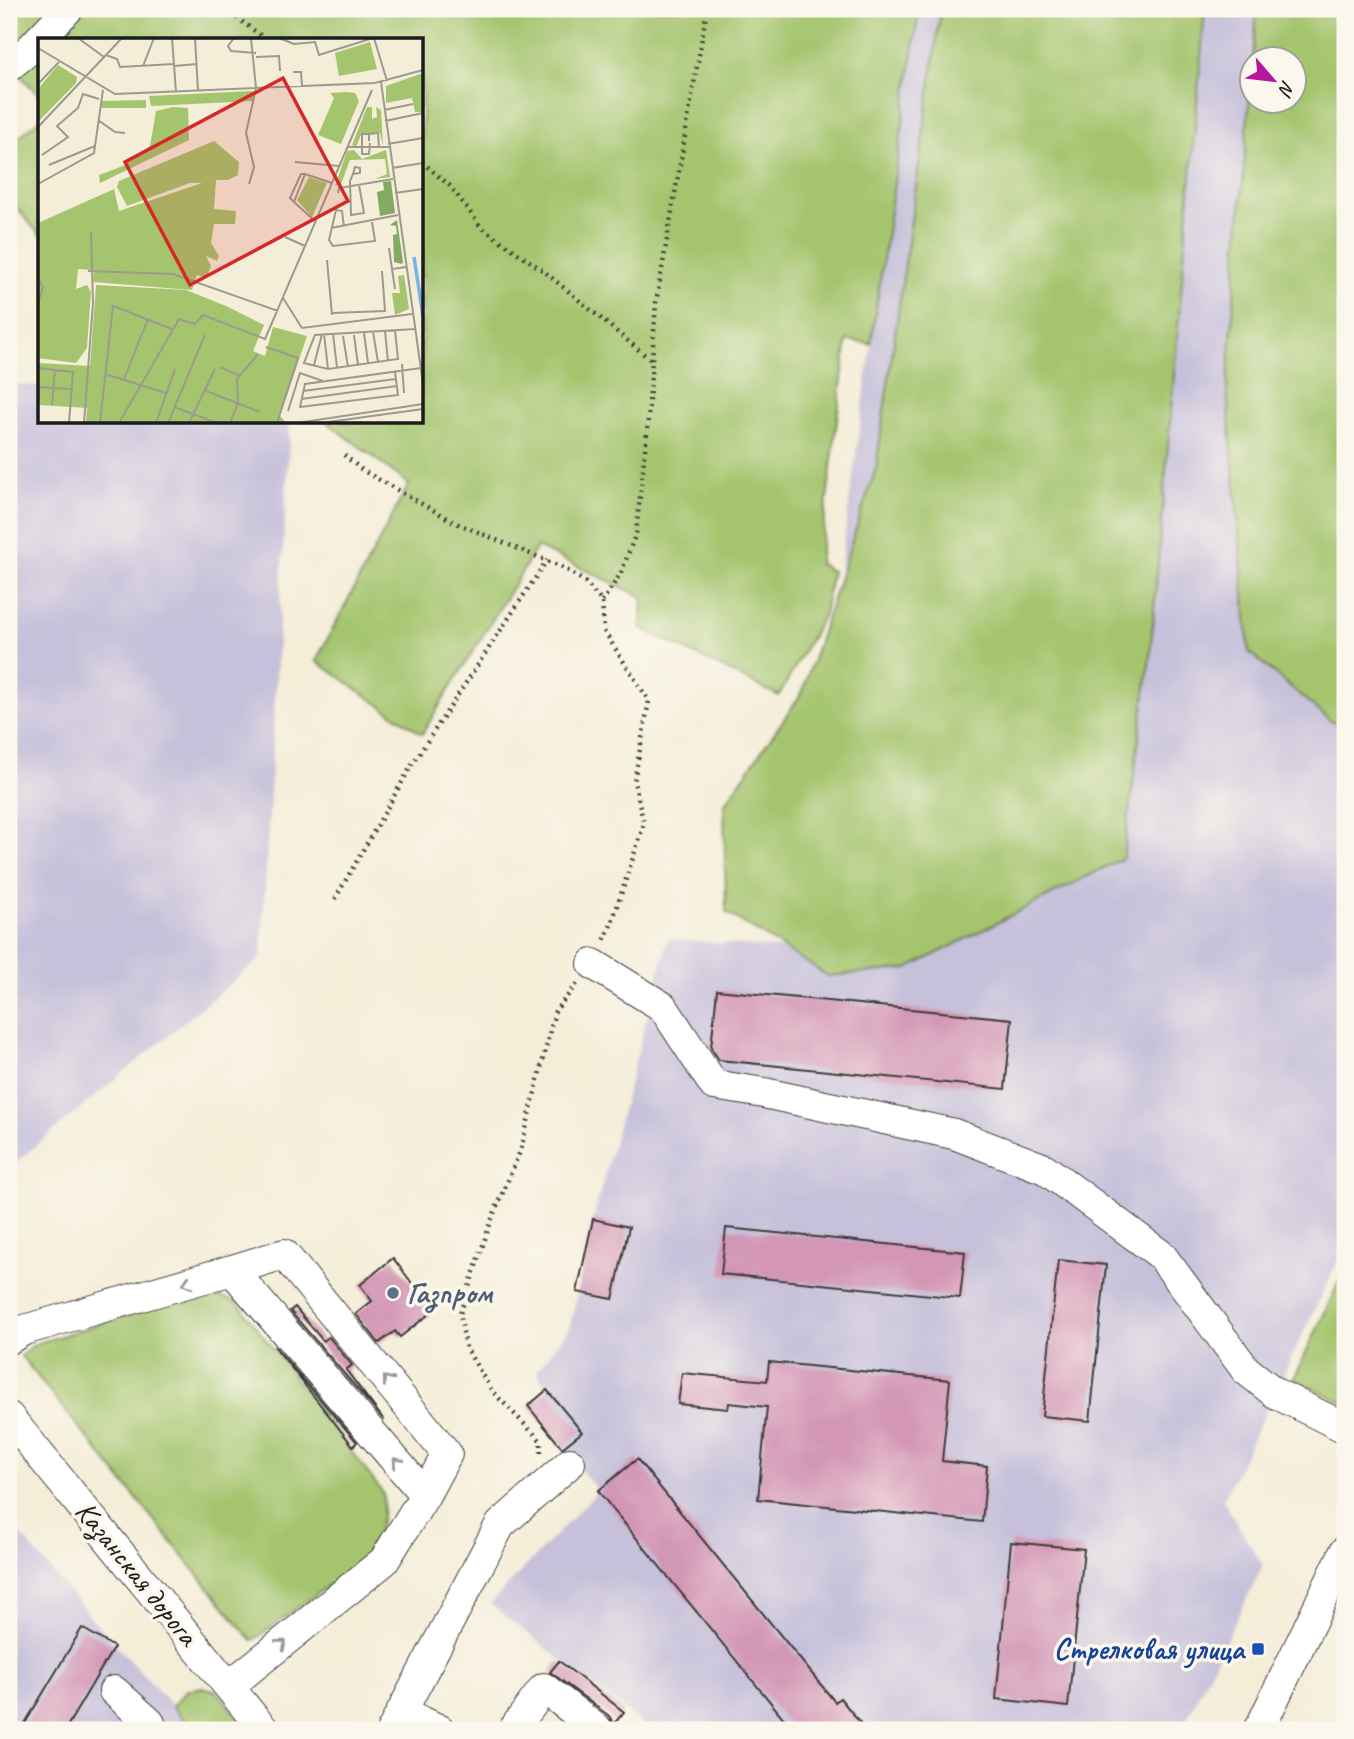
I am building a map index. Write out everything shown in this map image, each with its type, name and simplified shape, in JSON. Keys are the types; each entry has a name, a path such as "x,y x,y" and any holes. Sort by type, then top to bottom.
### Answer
{"street":[{"path":"40,38 68,9"},
{"path":"9,66 38,41"},
{"path":"593,964 663,1007 714,1085 764,1093 954,1134 1045,1169 1161,1255 1246,1370 1275,1393 1345,1428"},
{"path":"9,1339 24,1330 284,1254 447,1454 384,1561 229,1686"},
{"path":"232,1270 425,1495"},
{"name":"Казанская дорога","path":"9,1417 264,1730"},
{"path":"440,1730 397,1721 500,1525 569,1463"},
{"path":"1259,1730 1345,1551"},
{"path":"513,1730 544,1688 598,1730"},
{"path":"114,1690 150,1723 147,1730"}],"path":[{"path":"225,9 264,38"},
{"path":"602,603 621,573 636,533 648,432 656,303 707,9"},
{"path":"424,164 450,186 481,227 545,272 652,361"},
{"path":"344,455 362,470 454,522 564,568 585,582 602,603 604,631 649,701 634,781 645,824 612,922 593,964 555,1011 521,1149 491,1221 460,1314 466,1348 492,1391 541,1441 541,1489"},
{"path":"335,899 413,763 547,561"}],"shaded area":[{"path":"919,9 1345,9 1345,1246 1223,1500 1263,1566 1181,1730 650,1730 490,1604 598,1491 528,1406 547,1390 537,1370 569,1330 593,1219 668,939 786,949"},
{"path":"9,384 38,386 38,424 290,424 261,958 9,1168"},
{"path":"9,1521 101,1629 188,1723 184,1730 9,1730"}],"green space":[{"path":"9,9 919,9 871,344 847,340 819,564 832,571 824,614 779,696 641,628 643,597 537,547 422,734 316,661 409,484 330,424 424,424 424,38 38,38 38,94 9,64"},
{"path":"941,9 1205,9 1150,657 1123,858 907,969 828,976 726,912 724,805 802,693 876,468"},
{"path":"1257,9 1334,9 1345,135 1345,727 1332,722 1249,652 1227,392 1248,116 1308,116 1308,46 1254,46"},
{"path":"38,121 38,233 9,199 9,146"},
{"path":"1345,1269 1345,1404 1294,1379"},
{"path":"205,1291 238,1303 383,1493 379,1528 365,1559 252,1641 21,1356 35,1344"},
{"path":"202,1687 217,1691 248,1730 184,1730 188,1723 172,1706 187,1690"}],"building":[{"path":"717,990 1012,1019 1005,1089 719,1060 711,1048"},
{"path":"593,1219 629,1227 613,1299 577,1292"},
{"path":"726,1228 965,1252 960,1298 721,1274"},
{"name":"Газпром","path":"393,1258 433,1311 400,1337 395,1331 379,1343 356,1314 372,1301 360,1285"},
{"path":"1058,1260 1106,1265 1090,1421 1042,1416"},
{"path":"295,1307 323,1341 329,1337 352,1365 346,1370 384,1420 290,1311"},
{"path":"274,1346 357,1442 353,1446"},
{"path":"769,1362 950,1380 942,1461 987,1466 982,1522 758,1499 767,1407 729,1403 728,1409 678,1404 682,1373 767,1381"},
{"path":"547,1390 582,1432 562,1448 528,1406"},
{"path":"637,1459 835,1702 840,1698 866,1730 793,1730 598,1491"},
{"path":"1011,1542 1084,1549 1068,1707 996,1699"},
{"path":"82,1628 114,1647 65,1730 21,1730"},
{"path":"559,1661 624,1712 614,1724 609,1716 550,1672"}],"place":[{"name":"Газпром","path":"393,1293"},
{"name":"Стрелковая улица","path":"1258,1649"}]}
